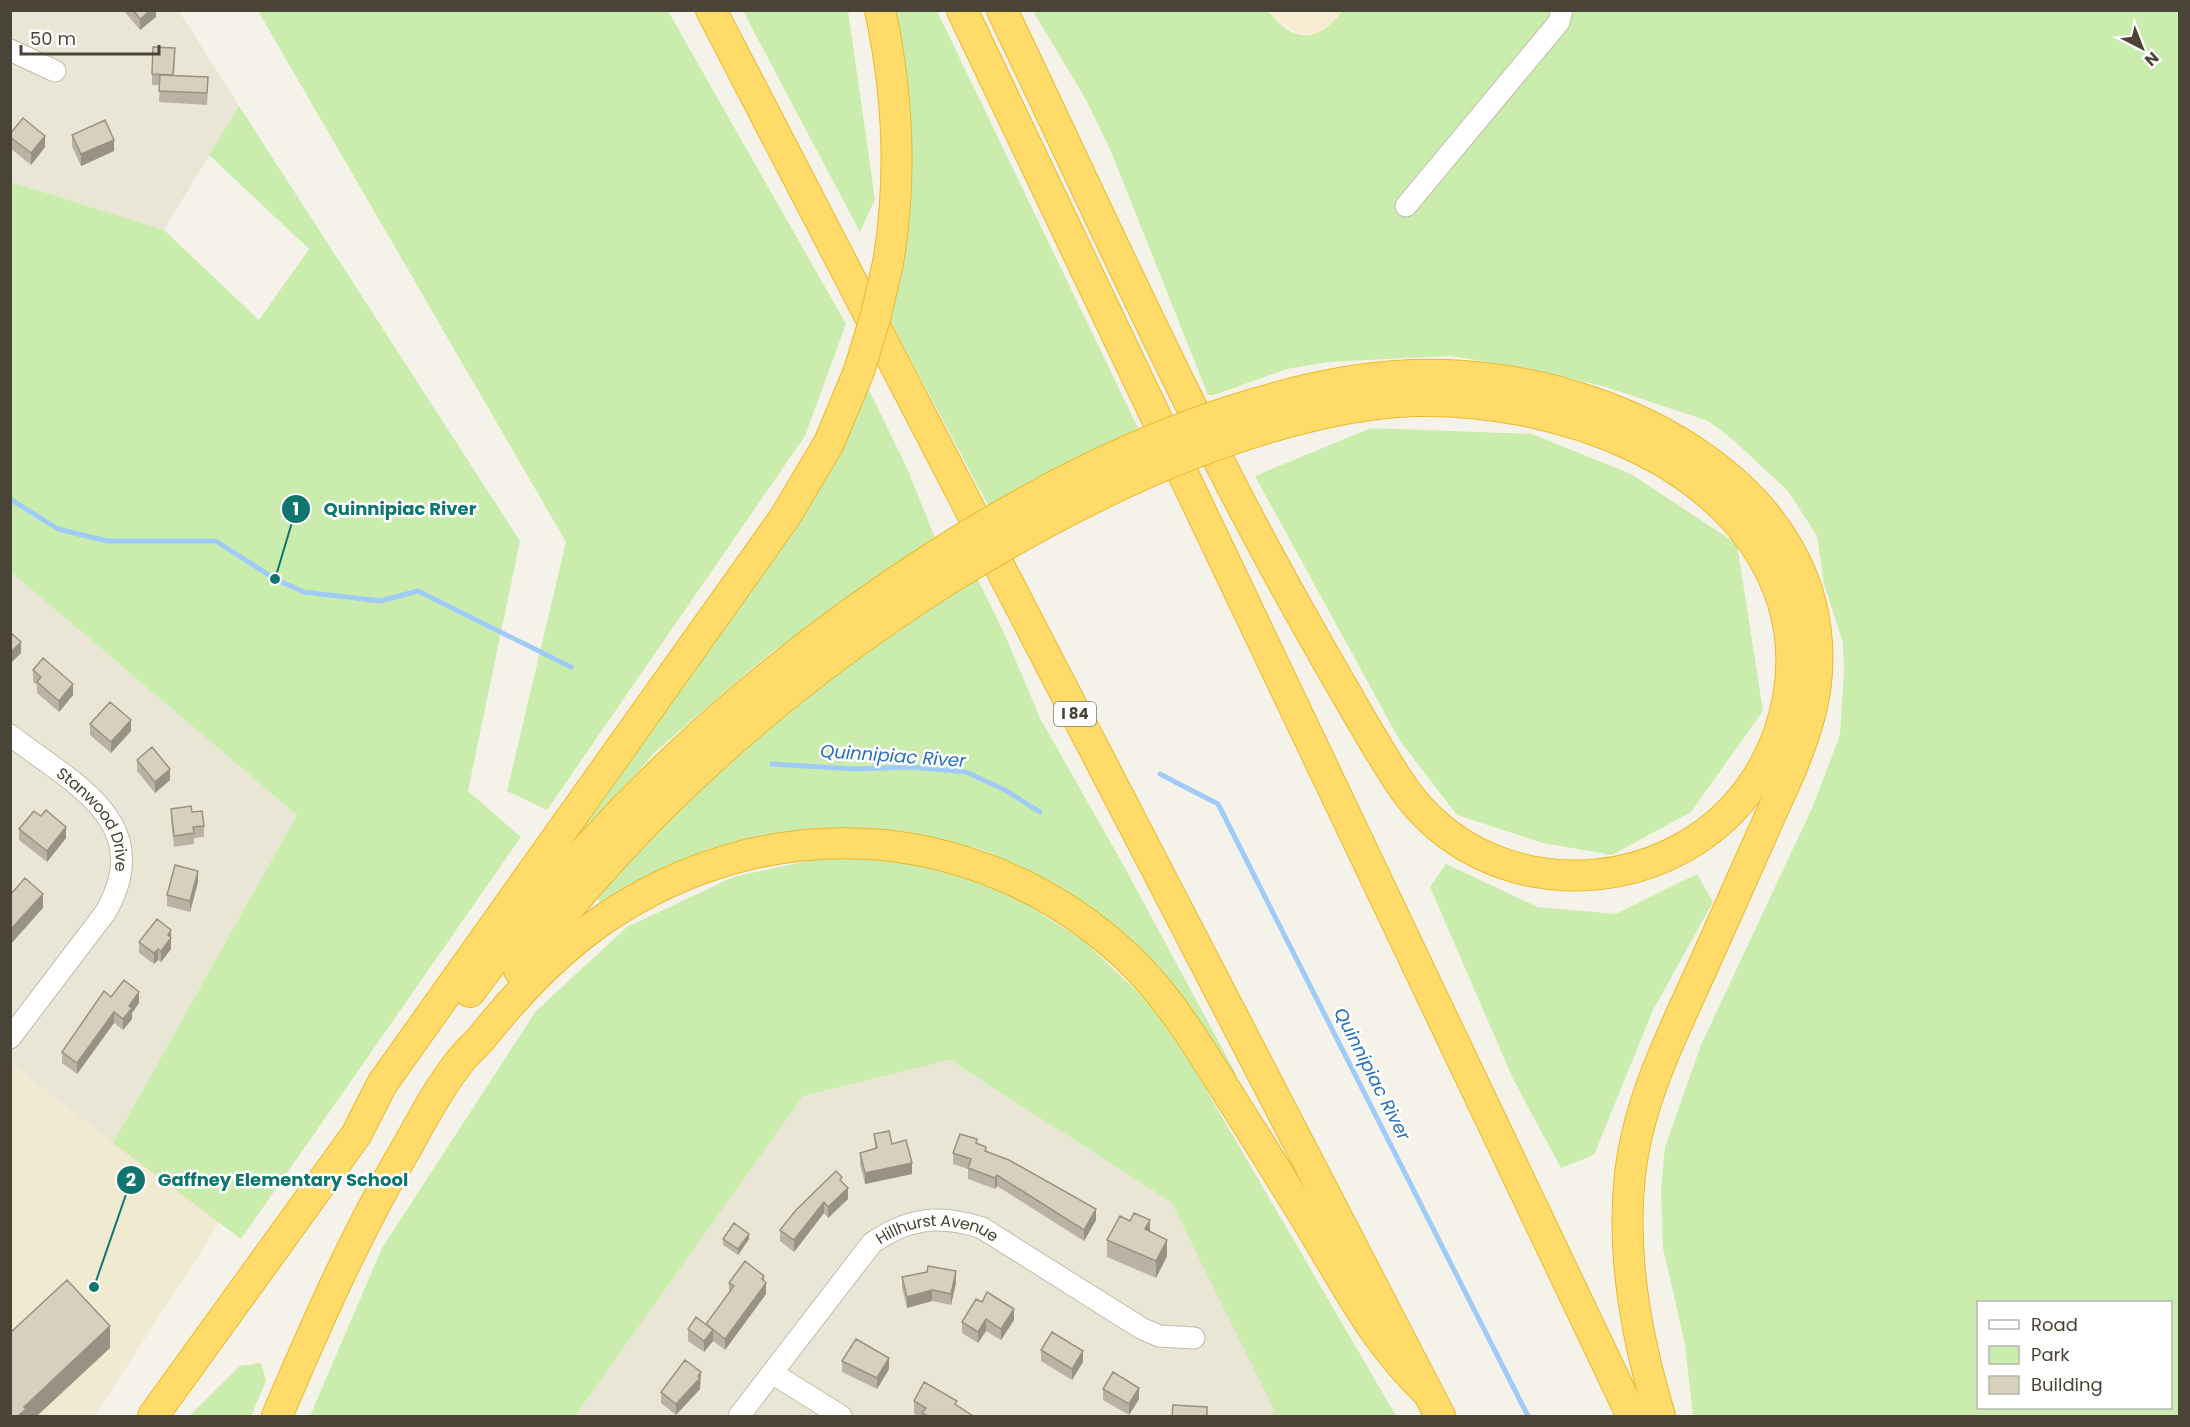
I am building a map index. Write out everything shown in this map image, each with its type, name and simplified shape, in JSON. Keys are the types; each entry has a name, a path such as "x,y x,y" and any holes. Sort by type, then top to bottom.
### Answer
{"highway":[{"name":"I 84","path":"711,10 1433,1404"},
{"path":"153,1416 356,1135 382,1084 797,498 829,443 859,371 876,315 888,263 895,211 896,142 890,61 880,10"},
{"path":"962,10 1632,1416"},
{"path":"463,1058 477,1026 543,938 597,875 676,792 730,741 798,685 891,616 941,568 1017,507 1099,466 1176,432 1267,414 1331,411 1398,402 1439,401 1508,407 1570,422 1616,439 1658,459 1704,489 1741,525 1761,552 1781,596 1790,638 1791,678 1784,716 1771,753 1743,797 1710,831 1662,859 1618,872 1573,876 1537,874 1494,861 1448,834 1422,811 1386,763 1235,493 1195,416 1002,10"},
{"path":"1267,414 1336,384 1415,375 1487,378 1569,395 1648,426 1711,463 1738,485 1765,514 1783,540 1800,575 1812,612 1817,647 1816,682 1804,734 1790,772 1659,1065 1641,1120 1632,1158 1628,1207 1631,1276 1643,1353 1660,1416"},
{"path":"356,1135 393,1100 545,895 642,788 701,733 784,662 862,604 941,568"},
{"path":"277,1416 315,1328 370,1213 422,1120 463,1058 528,982 567,945 627,904 703,868 774,849 843,843 909,848 982,867 1029,888 1080,918 1126,956 1159,991 1260,1145 1370,1327 1433,1404"}],"street":[{"path":"1406,206 1559,22 1562,10"},
{"path":"10,50 55,70"},
{"name":"Stanwood Drive","path":"10,735 94,800 118,832 122,852 117,892 105,912 10,1038"},
{"name":"Hillhurst Avenue","path":"739,1416 872,1242 891,1229 914,1222 937,1219 960,1221 982,1228 1141,1328 1159,1336 1194,1338"},
{"path":"772,1373 841,1416"}],"shaded area":[{"path":"11,11 179,11 239,106 164,230 11,182"},
{"path":"1268,11 1342,11 1331,26 1318,34 1296,33"},
{"path":"10,571 297,815 113,1143 11,1064"},
{"path":"331,913 261,1158 95,1416 11,1416 10,1064 113,1143"},
{"path":"950,1060 1171,1202 1274,1410 1270,1416 575,1416 803,1096"}],"green space":[{"path":"894,10 937,11 1141,434 990,509 887,315"},
{"path":"1343,10 2179,11 2179,1416 1693,1416 1685,1344 1663,1248 1661,1189 1665,1147 1701,1045 1813,806 1840,735 1844,671 1843,643 1824,584 1817,536 1788,491 1731,438 1708,421 1606,387 1528,368 1450,356 1329,362 1287,369 1214,395 1208,395 1110,149 1085,98 1033,11 1268,11 1277,22 1296,34 1315,34 1325,29"},
{"path":"258,11 668,11 846,324 805,436 547,810 507,791 566,542"},
{"path":"743,11 848,11 875,199 860,232"},
{"path":"239,106 520,541 468,791 521,837 241,1239 113,1143 297,815 10,571 11,182 164,230 259,320 309,249 209,155"},
{"path":"866,384 907,468 936,540 769,654 655,752 556,867 550,863"},
{"path":"1371,428 1532,434 1631,474 1737,544 1763,711 1691,812 1612,855 1543,843 1457,815 1400,741 1255,476"},
{"path":"976,576 1005,635 1040,718 1125,868 1236,1074 1229,1077 1132,944 1052,882 981,849 899,833 821,828 707,849 601,903 596,897 718,769 872,643"},
{"path":"849,852 969,876 1028,905 1084,941 1164,1017 1396,1416 1270,1416 1274,1410 1171,1202 950,1060 803,1096 575,1416 310,1416 382,1248 536,1011 627,927 733,877"},
{"path":"1446,864 1538,907 1616,914 1697,874 1713,902 1653,1010 1594,1155 1561,1168 1513,1079 1430,887"},
{"path":"261,1363 266,1381 251,1416 189,1416 240,1366"}],"building":[{"path":"133,10 151,10 140,19"},
{"path":"153,47 175,48 173,75 152,74"},
{"path":"160,75 208,77 207,93 159,91"},
{"path":"23,118 45,136 31,153 10,137"},
{"path":"105,120 114,140 81,154 72,135"},
{"path":"10,632 21,642 10,653"},
{"path":"43,658 73,684 59,701 37,682 41,677 33,670"},
{"path":"110,702 131,720 111,742 90,724"},
{"path":"152,747 170,769 155,782 137,760"},
{"path":"191,806 192,812 202,811 204,826 193,827 194,833 174,836 171,809"},
{"path":"46,810 66,827 47,851 19,829 34,811 41,816"},
{"path":"175,865 198,871 190,901 167,895"},
{"path":"25,878 43,894 10,930 10,895"},
{"path":"157,919 171,930 168,935 171,938 161,951 158,949 154,953 139,942"},
{"path":"124,980 139,992 129,1006 132,1008 123,1019 114,1012 77,1063 62,1052 104,991 111,997"},
{"path":"889,1131 892,1144 906,1140 912,1163 865,1173 860,1153 877,1148 874,1134"},
{"path":"960,1134 977,1139 976,1143 986,1147 985,1151 1009,1160 1096,1209 1084,1230 997,1175 995,1178 968,1168 971,1159 953,1153"},
{"path":"836,1171 842,1177 840,1180 848,1188 828,1207 824,1202 794,1240 780,1230 796,1210"},
{"path":"1134,1213 1150,1220 1145,1229 1167,1240 1156,1261 1107,1240 1120,1216 1130,1221"},
{"path":"734,1223 749,1234 738,1249 723,1239"},
{"path":"745,1261 764,1276 762,1279 766,1283 725,1339 706,1324 734,1286 729,1283"},
{"path":"928,1266 956,1271 951,1294 932,1290 907,1297 902,1277 927,1272"},
{"path":"67,1280 110,1326 24,1407 26,1409 18,1416 10,1416 10,1333"},
{"path":"987,1292 1014,1309 1001,1329 986,1319 978,1332 962,1322 976,1299 982,1302"},
{"path":"696,1317 713,1330 704,1341 688,1329"},
{"path":"1052,1332 1083,1351 1072,1369 1041,1350"},
{"path":"856,1339 889,1358 877,1378 842,1361"},
{"path":"685,1360 701,1372 698,1376 700,1378 676,1404 661,1392"},
{"path":"1113,1372 1139,1388 1129,1404 1103,1389"},
{"path":"924,1382 957,1401 955,1404 973,1416 928,1416 922,1413 926,1408 914,1401"},
{"path":"1173,1405 1207,1407 1207,1416 1172,1416"}],"waterway":[{"name":"Quinnipiac River","path":"10,499 58,529 107,541 216,541 275,579 304,592 380,601 418,591 571,667"},
{"name":"Quinnipiac River","path":"772,764 855,769 909,767 966,772 1005,790 1040,812"},
{"name":"Quinnipiac River","path":"1160,774 1218,804 1528,1416"}],"place":[{"name":"Quinnipiac River","path":"275,579"},
{"name":"Gaffney Elementary School","path":"94,1287"}]}
